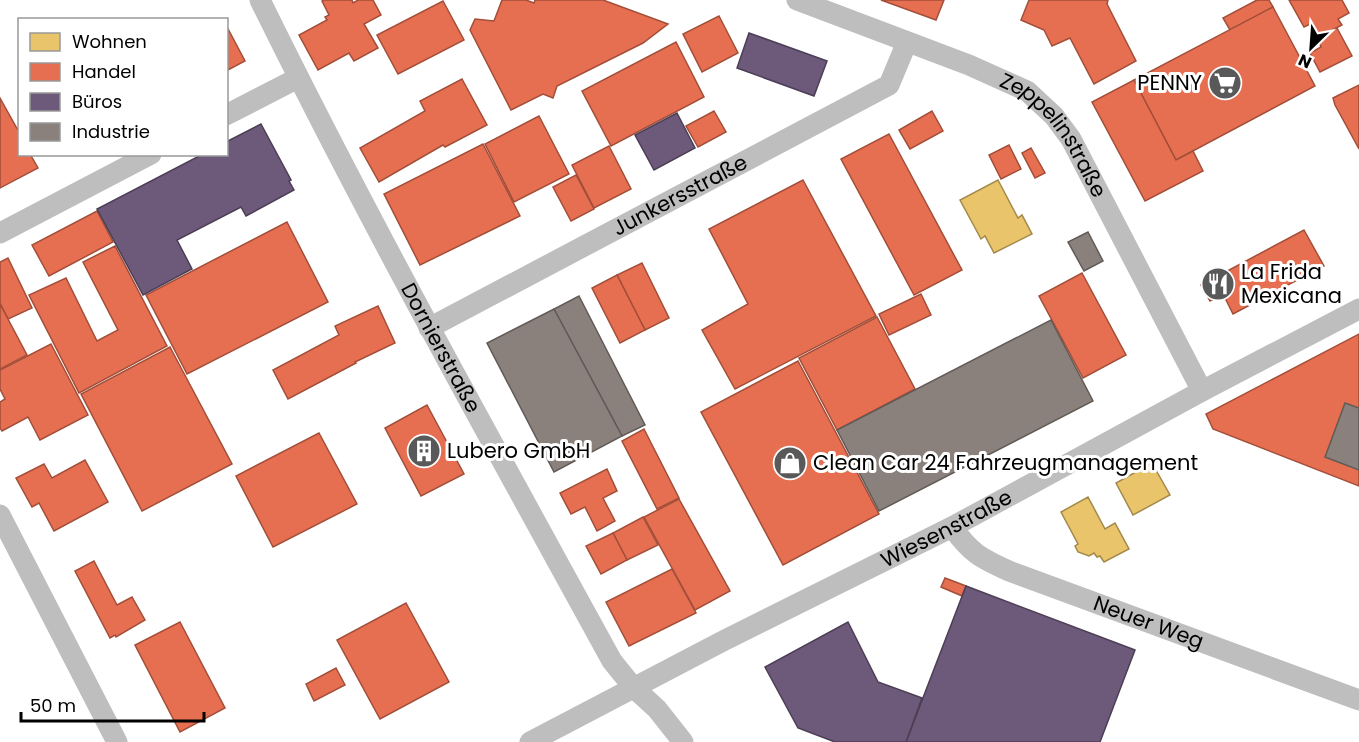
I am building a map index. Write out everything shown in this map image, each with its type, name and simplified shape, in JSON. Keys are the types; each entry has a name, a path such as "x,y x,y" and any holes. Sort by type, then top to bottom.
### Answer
{"street":[{"name":"Dornierstraße","path":"260,0 298,78 429,328 612,661 633,687 657,709 683,742"},
{"name":"Zeppelinstraße","path":"797,0 1027,91 1054,116 1071,139 1202,391"},
{"name":"Junkersstraße","path":"429,328 889,85 907,42"},
{"path":"228,114 298,78"},
{"path":"0,233 147,156"},
{"name":"Wiesenstraße","path":"530,742 633,687 952,527 1202,391 1359,309"},
{"path":"0,515 117,742"},
{"name":"Neuer Weg","path":"952,527 968,548 987,561 1009,571 1359,700"}],"building: Wohnen":[{"path":"998,180 1018,218 1022,215 1032,234 994,253 985,236 981,239 960,200"},
{"path":"1152,463 1170,495 1133,515 1116,483"},
{"path":"1088,497 1105,529 1115,523 1129,549 1104,562 1094,553 1089,556 1078,552 1075,546 1078,544 1061,512"}],"building: Handel":[{"path":"352,0 353,3 358,0 373,0 381,15 364,24 378,48 354,61 349,53 318,70 299,35 327,20 325,17 329,15 322,1"},
{"path":"502,0 526,0 534,3 535,0 603,0 668,24 643,43 557,86 553,98 543,94 511,110 470,30 475,19 494,21"},
{"path":"881,0 944,0 936,20"},
{"path":"1029,0 1108,0 1107,4 1136,61 1094,84 1070,38 1052,46 1044,30 1021,20"},
{"path":"1257,0 1269,0 1273,7 1230,30 1223,18"},
{"path":"1289,0 1342,0 1349,13 1338,19 1342,25 1317,38 1310,24 1304,27"},
{"path":"443,1 464,40 398,74 377,35"},
{"name":"PENNY","path":"1273,7 1315,86 1176,160 1134,80"},
{"path":"719,16 738,53 702,72 683,34"},
{"path":"1337,28 1352,56 1320,72 1310,53 1321,47 1317,38"},
{"path":"228,29 245,61 228,70"},
{"path":"676,42 704,97 611,146 582,91"},
{"path":"462,79 487,125 445,147 443,145 379,182 360,148 425,111 420,101"},
{"path":"1134,80 1176,160 1193,151 1203,171 1145,201 1092,102"},
{"path":"1359,85 1359,149 1333,98"},
{"path":"0,98 18,130 18,156 31,156 38,168 0,188"},
{"path":"714,111 726,132 698,147 686,126"},
{"path":"932,111 943,131 910,149 899,130"},
{"path":"539,116 569,174 514,202 485,144"},
{"path":"889,134 962,270 914,295 841,159"},
{"path":"483,144 520,216 420,265 384,194"},
{"path":"1009,145 1021,169 1001,179 989,155"},
{"path":"609,146 631,189 594,208 572,165"},
{"path":"1031,148 1045,173 1035,178 1022,153"},
{"path":"576,175 594,209 571,221 553,187"},
{"path":"803,180 876,316 735,389 702,330 748,304 709,229"},
{"path":"97,211 113,242 49,276 32,245"},
{"path":"287,222 328,302 187,374 146,295"},
{"path":"1304,230 1324,266 1233,314 1223,294 1210,301 1201,285"},
{"path":"115,246 167,346 79,393 29,295 66,278 97,341 118,330 83,262"},
{"path":"8,258 32,308 8,319 0,303 0,262"},
{"path":"642,263 669,318 645,330 617,275"},
{"path":"1082,273 1126,355 1083,378 1039,296"},
{"path":"617,275 645,330 620,343 592,288"},
{"path":"921,294 931,315 889,335 879,314"},
{"path":"0,304 27,355 0,369"},
{"path":"378,306 395,343 288,399 273,370 339,335 335,326"},
{"path":"877,317 915,389 837,430 799,358"},
{"path":"1359,334 1359,486 1213,429 1206,414"},
{"path":"51,344 88,415 40,440 28,417 2,431 0,402 5,399 0,389 0,370"},
{"path":"170,347 232,464 142,511 81,394"},
{"name":"Clean Car 24 Fahrzeugmanagement","path":"798,361 879,514 783,565 701,412"},
{"name":"Lubero GmbH","path":"427,405 464,474 421,496 385,428"},
{"path":"644,429 679,498 657,509 622,441"},
{"path":"319,433 357,504 273,547 236,476"},
{"path":"85,460 108,502 54,531 39,503 32,507 16,478 44,464 52,478"},
{"path":"607,469 617,491 603,498 615,521 597,531 585,507 571,514 560,493"},
{"path":"679,499 730,591 695,610 644,517"},
{"path":"643,517 658,545 627,560 613,533"},
{"path":"613,533 627,560 601,574 586,546"},
{"path":"94,561 117,605 132,597 145,620 116,637 115,635 110,638 75,571"},
{"path":"672,569 696,613 629,646 606,602"},
{"path":"945,578 966,586 962,596 941,587"},
{"path":"406,603 449,682 380,719 337,640"},
{"path":"180,622 225,708 180,732 135,645"},
{"path":"336,668 345,685 314,701 306,684"}],"building: Büros":[{"path":"749,33 827,61 814,96 737,68"},
{"path":"677,113 695,148 654,170 635,135"},
{"path":"261,124 294,190 246,216 241,207 177,240 192,269 143,295 97,209 199,156 228,156 228,141"},
{"path":"966,586 1135,650 1100,742 906,742"},
{"path":"848,622 878,682 922,698 906,742 835,742 798,728 765,667"}],"building: Industrie":[{"path":"1088,232 1103,261 1084,271 1068,242"},
{"path":"579,296 645,425 622,436 554,309"},
{"path":"554,309 622,436 554,472 487,343"},
{"path":"1051,320 1093,401 879,511 837,430"},
{"path":"1345,403 1359,408 1359,470 1325,457"}],"place":[{"name":"PENNY","path":"1225,83"},
{"name":"La Frida Mexicana","path":"1218,284"},
{"name":"Lubero GmbH","path":"424,451"},
{"name":"Clean Car 24 Fahrzeugmanagement","path":"790,463"}]}
